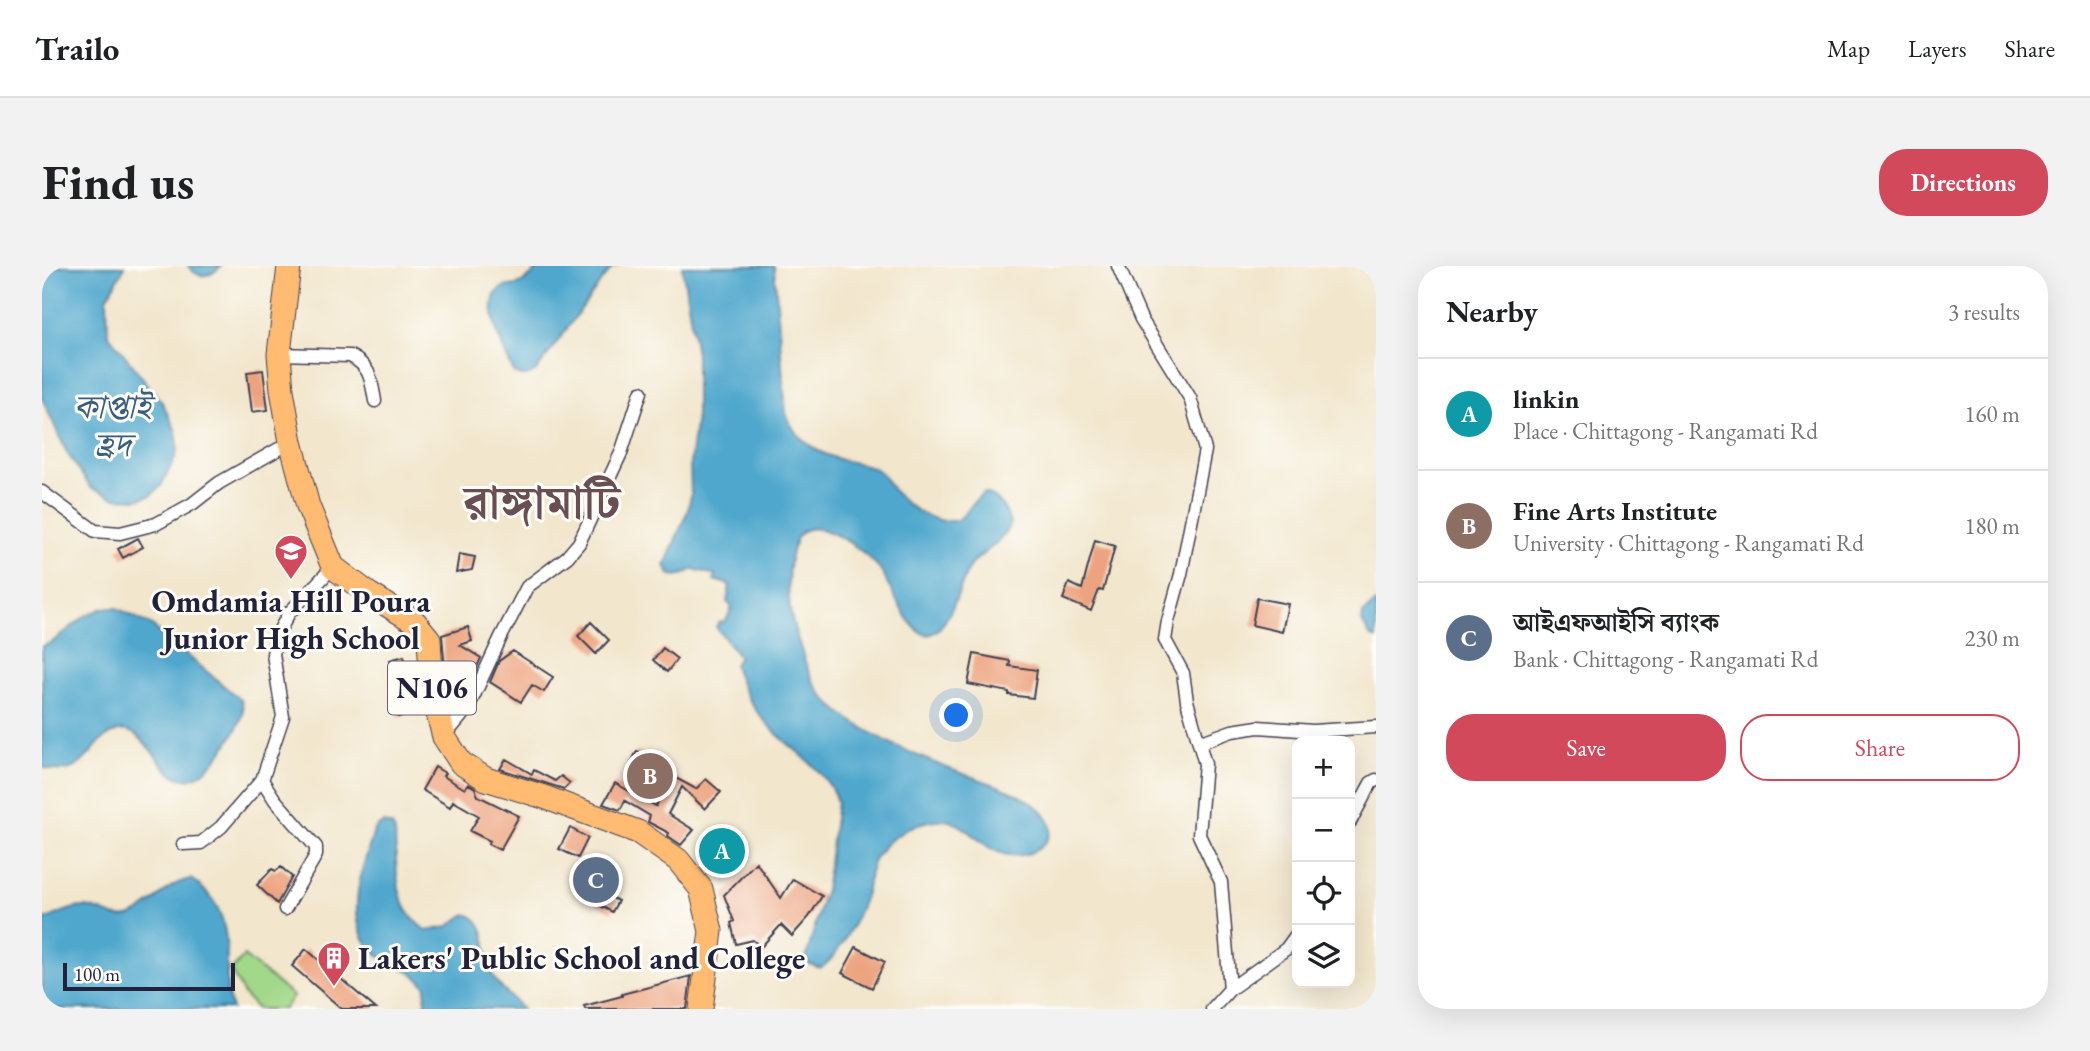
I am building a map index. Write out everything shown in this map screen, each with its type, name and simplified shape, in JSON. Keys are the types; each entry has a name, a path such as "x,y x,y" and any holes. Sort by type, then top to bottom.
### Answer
{"highway":[{"path":"289,266 279,354 282,390 291,442 308,506 332,567"},
{"name":"N106","path":"332,567 415,622 429,639 432,691 444,737 461,763 486,779 638,832 678,860 701,889 711,931 701,1009"}],"street":[{"path":"1118,266 1141,319 1190,398 1205,450 1165,640 1183,673 1187,701 1205,764 1199,835 1221,882 1230,989"},
{"path":"279,354 350,356 360,361 370,374 375,401"},
{"path":"444,737 468,708 527,587 567,557 579,543 621,453 640,393"},
{"path":"42,492 95,531 120,533 156,524 192,504 219,483 291,442"},
{"path":"183,844 201,842 221,827 262,780 283,717 274,654 276,635 289,613 332,567"},
{"path":"1199,743 1232,731 1258,727 1313,731 1376,727"},
{"path":"262,780 275,800 316,847 316,855 285,909"},
{"path":"1355,815 1371,792 1371,783 1376,780"},
{"path":"1213,1009 1230,989 1286,949 1292,941"}],"shaded area":[{"path":"626,764 665,785 646,821 637,816 646,799 616,782"}],"green space":[{"path":"244,956 293,996 284,1009 257,1009 244,995 231,971"}],"water":[{"name":"কাপ্তাই হ্রদ","path":"42,266 125,266 107,298 108,334 162,402 176,431 178,446 161,486 150,496 136,499 115,498 91,488 67,453 42,398"},
{"path":"188,266 221,266 213,273 200,275"},
{"path":"541,266 618,266 613,267 606,275 536,371 523,376 514,373 501,343 494,319 494,298 499,290 520,284"},
{"path":"682,266 774,266 786,413 795,431 809,445 836,458 877,470 904,501 934,518 955,520 965,514 985,493 1002,505 1010,524 997,543 969,567 949,615 931,634 923,634 915,628 878,567 850,543 825,530 813,528 803,531 796,540 788,574 791,611 806,664 820,692 834,707 874,735 1025,799 1045,815 1050,825 1049,836 1041,847 1022,855 998,852 953,822 925,822 903,832 889,842 876,857 854,923 834,956 820,968 809,964 806,958 826,886 837,802 820,773 776,733 756,710 741,685 734,665 739,657 716,627 718,623 726,621 732,607 727,602 730,585 714,580 715,575 693,569 682,575 669,574 665,565 688,510 696,416 696,354"},
{"path":"1376,602 1376,639 1370,636 1362,622 1363,614"},
{"path":"103,608 117,608 151,625 241,700 243,714 233,735 211,765 194,777 179,778 132,733 119,731 108,736 78,765 70,769 42,767 42,646 51,643 85,616"},
{"path":"384,823 392,826 395,831 397,873 402,899 416,922 427,931 447,927 466,914 474,918 480,924 486,940 493,976 522,1009 425,1009 426,987 420,980 381,957 368,945 357,915 357,898 374,831"},
{"path":"191,879 211,898 222,919 232,1009 42,1009 42,921 79,907 96,909 113,916 131,916 174,885"}],"building":[{"path":"263,370 268,410 252,412 247,372"},
{"path":"138,538 143,547 123,558 118,549"},
{"path":"1095,540 1115,546 1103,591 1099,590 1091,611 1063,599 1069,583 1082,589"},
{"path":"459,554 475,557 472,570 456,573"},
{"path":"1257,598 1288,604 1282,632 1252,625"},
{"path":"591,622 609,640 596,654 578,636"},
{"path":"468,627 472,641 460,645 481,658 461,703 455,710 444,659 442,635"},
{"path":"663,648 677,659 667,672 653,660"},
{"path":"513,651 553,677 544,692 532,685 521,702 490,682 499,661"},
{"path":"974,654 1010,661 1009,666 1037,670 1033,698 1009,695 1009,692 968,684"},
{"path":"404,656 419,711 398,717 395,703 400,696 390,660"},
{"path":"637,751 660,762 657,768 696,789 706,779 721,792 705,809 682,787 668,814 694,830 681,845 668,836 669,833 648,822 650,816 625,801 620,810 603,804 615,783 656,806 667,785 630,765"},
{"path":"506,759 532,774 534,770 555,781 561,776 570,783 564,789 500,769"},
{"path":"435,767 445,773 443,776 465,789 468,784 475,788 478,796 519,816 500,850 488,844 490,841 470,831 479,816 453,801 450,807 422,790"},
{"path":"570,828 588,838 578,858 559,849"},
{"path":"725,834 738,854 712,872 705,861 712,857 705,847"},
{"path":"756,862 781,898 793,879 822,896 809,917 792,936 781,925 761,947 753,940 736,944 731,923 734,921 724,895"},
{"path":"281,867 292,877 277,904 257,885 272,869 276,871"},
{"path":"597,890 618,901 612,912 591,901"},
{"path":"856,947 885,962 872,988 842,973"},
{"name":"Lakers' Public School and College","path":"306,949 376,1009 342,1009 292,966"},
{"path":"691,976 687,1009 585,1009 584,1006 622,994"}],"place":[{"name":"Omdamia Hill Poura Junior High School","path":"291,581"},
{"name":"Fine Arts Institute","path":"650,776"},
{"name":"linkin","path":"722,851"},
{"name":"আইএফআইসি ব্যাংক","path":"596,880"},
{"name":"Lakers' Public School and College","path":"334,988"}],"district":[{"name":"রাঙ্গামাটি","path":"542,502"}]}
